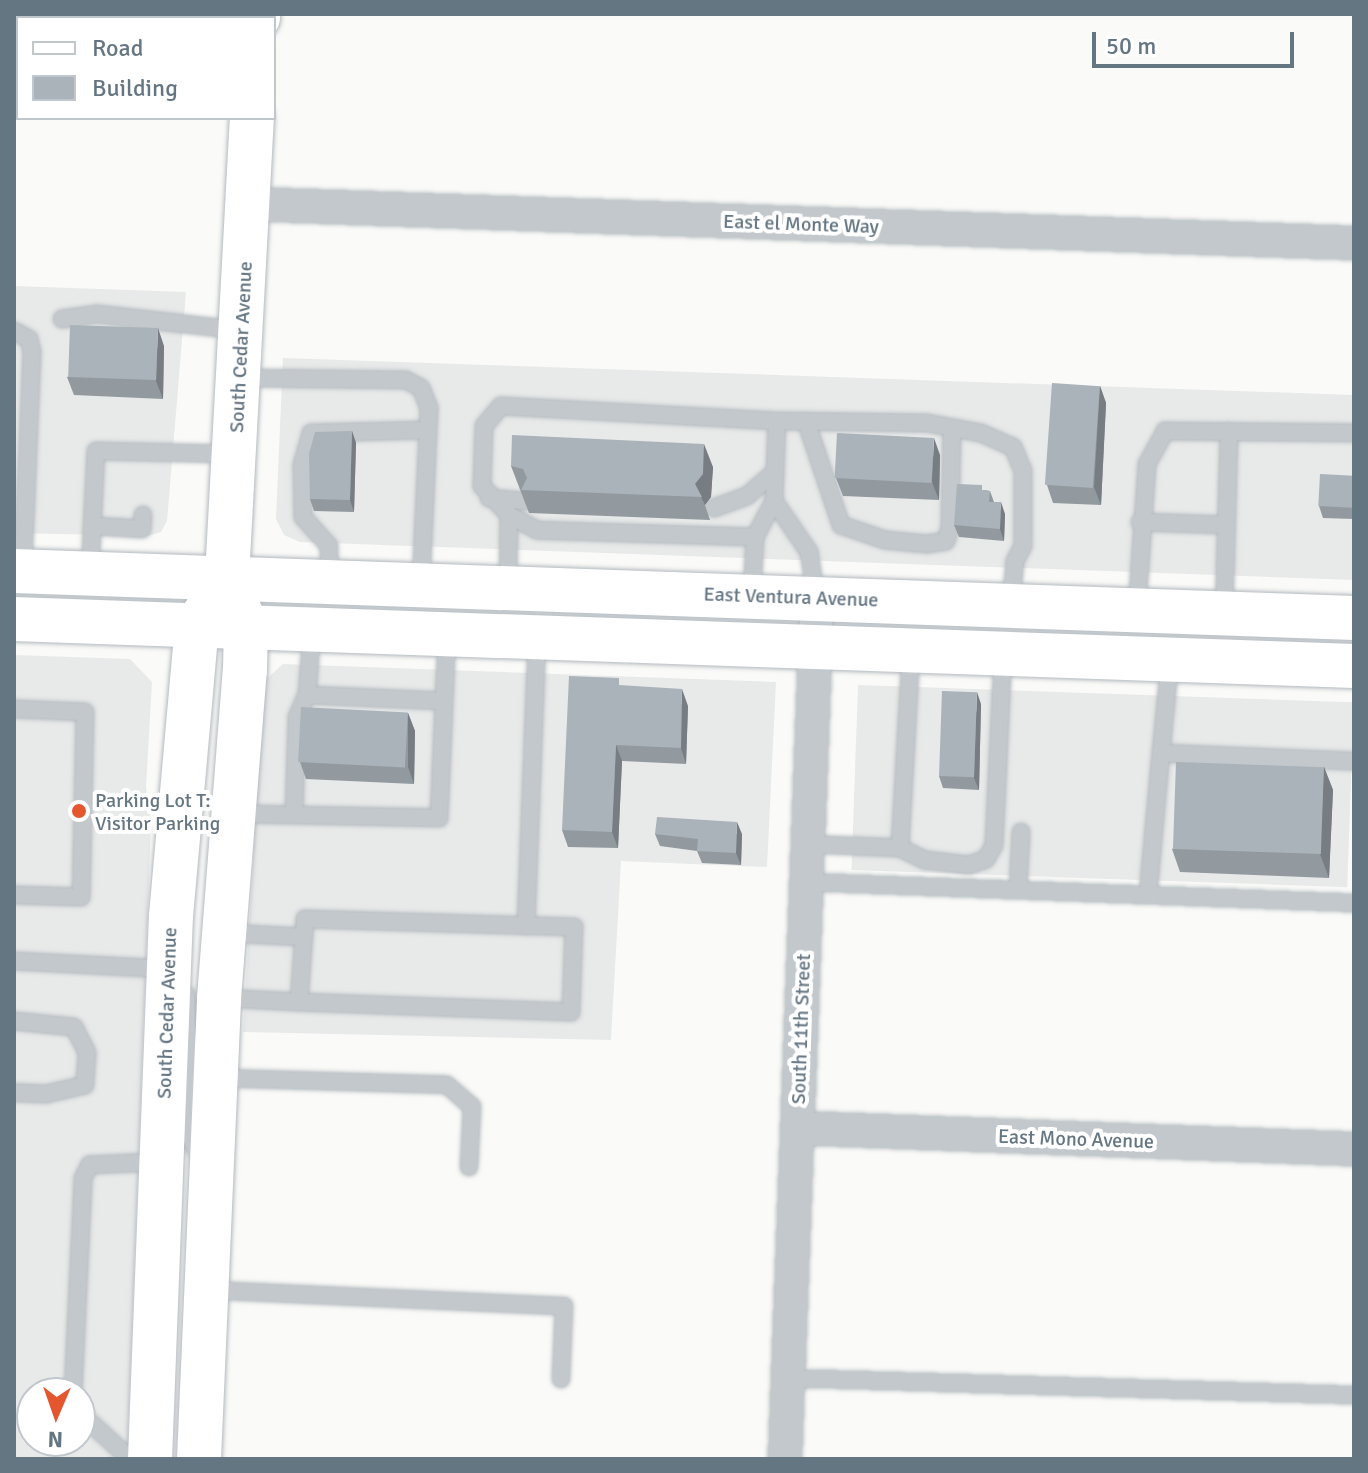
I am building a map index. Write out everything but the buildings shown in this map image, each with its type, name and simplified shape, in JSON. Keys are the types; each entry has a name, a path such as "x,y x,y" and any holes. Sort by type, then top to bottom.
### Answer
{"main road":[{"name":"South Cedar Avenue","path":"199,1459 219,998 246,627 227,577 241,378 252,120"},
{"name":"East Ventura Avenue","path":"18,571 1354,618"},
{"name":"South Cedar Avenue","path":"150,1459 169,969 197,625 227,577"},
{"path":"14,619 1354,666"}],"street":[{"name":"East el Monte Way","path":"248,204 1354,243"},
{"name":"South 11th Street","path":"785,1459 817,598"},
{"name":"East Mono Avenue","path":"798,1128 1354,1149"}],"lane":[{"path":"62,319 97,314 242,330"},
{"path":"14,331 29,339 32,352 18,571"},
{"path":"241,378 406,380 421,388 429,408 421,583"},
{"path":"755,537 537,530 509,515 489,498 482,486 484,426 501,406 952,428 1013,447 1023,470 1023,546 1015,561 1011,605"},
{"path":"752,595 755,537 774,501 777,421"},
{"path":"806,421 841,525 885,540 927,544 946,541 950,527 952,428"},
{"path":"330,580 329,546 303,517 302,465 311,433 428,430"},
{"path":"1137,610 1140,522 1147,464 1165,431 1354,433"},
{"path":"1224,613 1229,431"},
{"path":"90,574 96,451 236,455"},
{"path":"145,471 146,452"},
{"path":"714,508 747,496 775,472"},
{"path":"489,498 525,501"},
{"path":"774,501 809,552 817,598"},
{"path":"93,526 142,529 143,515"},
{"path":"508,586 509,515"},
{"path":"1140,522 1225,525"},
{"path":"294,815 297,717 307,695 312,631"},
{"path":"234,814 439,818 447,635"},
{"path":"526,926 537,639"},
{"path":"900,848 911,650"},
{"path":"808,844 900,848 925,860 969,865 986,859 994,845 1003,653"},
{"path":"1148,895 1170,659"},
{"path":"307,695 444,701"},
{"path":"14,709 85,712 81,897 14,895"},
{"path":"1161,753 1354,761"},
{"path":"1018,890 1021,832"},
{"path":"806,882 1354,903"},
{"path":"219,998 299,1002 571,1012 574,927 305,919 299,1002"},
{"path":"225,933 304,937"},
{"path":"14,961 169,969 184,986 189,1010 190,1135 210,1187"},
{"path":"14,1021 74,1027 87,1053 85,1085 47,1094 14,1093"},
{"path":"215,1078 447,1085 472,1107 469,1167"},
{"path":"74,1377 83,1178 90,1165 161,1162"},
{"path":"206,1290 564,1306 561,1379"},
{"path":"787,1378 1354,1395"},
{"path":"96,1428 130,1459"}],"shaded area":[{"path":"14,286 186,292 167,521 161,532 148,536 14,533"},
{"path":"283,358 1354,395 1354,580 300,542 284,535 276,519"},
{"path":"14,655 130,659 152,682 146,787 151,825 127,1459 14,1459"},
{"path":"283,664 776,682 767,867 621,861 611,1040 243,1032 264,681"},
{"path":"858,685 1354,702 1347,887 852,870"}],"place":[{"name":"Parking Lot T: Visitor Parking","path":"79,811"}]}
